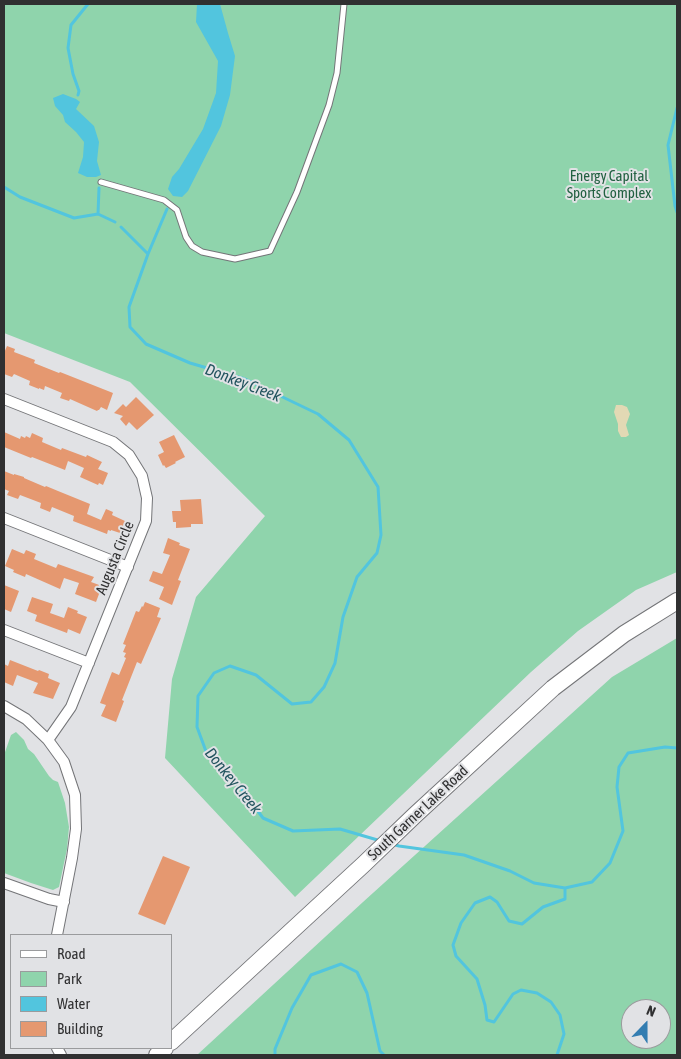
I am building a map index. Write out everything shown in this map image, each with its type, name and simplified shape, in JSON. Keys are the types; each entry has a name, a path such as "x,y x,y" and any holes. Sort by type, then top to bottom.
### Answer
{"main road":[{"name":"South Garner Lake Road","path":"172,1041 552,688 624,634 677,601"}],"street":[{"name":"Augusta Circle","path":"4,399 113,442 129,455 142,476 147,498 146,521 89,663 71,706 48,740"},
{"path":"4,518 128,567"},
{"path":"4,630 89,663"},
{"path":"4,706 26,720 48,740 64,762 75,795 76,829 57,934"},
{"path":"4,883 49,899 64,902"}],"lane":[{"path":"101,182 164,200 177,210 186,237 192,246 202,252 235,259 270,251 297,192 329,105 337,73 344,4"}],"green space":[{"name":"Energy Capital Sports Complex","path":"4,4 677,4 677,572 636,590 578,631 531,672 295,897 165,758 172,679 196,597 265,516 130,382 4,333"},
{"path":"677,638 677,1055 197,1055 612,677"},
{"path":"16,732 24,740 28,749 34,754 49,776 58,782 65,803 69,827 67,849 59,887 53,890 4,873 4,755 11,735"}],"sand":[{"path":"616,405 627,407 630,414 626,425 629,435 626,437 621,437 618,431 614,412"}],"water":[{"path":"197,4 220,4 235,56 230,95 221,126 188,191 182,197 173,196 168,189 172,177 179,169 203,129 216,93 218,61 196,22"},
{"path":"63,94 80,102 76,109 94,126 99,142 97,161 101,175 87,177 78,173 83,157 84,142 65,122 63,115 55,106 53,98"}],"building":[{"path":"7,346 15,349 14,352 35,360 34,363 113,393 107,410 101,407 97,411 70,399 69,401 60,398 62,393 45,386 44,390 39,389 29,385 30,381 14,374 12,377 4,374 4,353"},
{"path":"136,397 154,415 137,430 129,422 126,426 120,419 123,416 114,413 123,404 126,407"},
{"path":"4,432 20,439 21,436 30,438 32,433 43,438 42,442 61,450 62,448 86,457 87,455 102,462 98,469 108,473 103,485 99,483 98,485 80,477 84,468 68,461 65,470 4,447"},
{"path":"174,435 185,457 166,468 163,466 158,455 164,452 159,442"},
{"path":"4,471 24,477 90,504 87,514 101,520 106,509 113,512 112,515 125,521 120,533 108,530 107,534 73,521 74,516 52,507 50,512 40,508 41,503 20,495 18,499 7,495 9,491 4,489"},
{"path":"201,499 203,524 191,524 191,527 176,528 176,522 173,522 172,511 181,511 180,500"},
{"path":"168,538 190,549 178,580 181,581 172,605 159,599 164,587 149,581 153,571 162,574 170,555 163,553"},
{"path":"12,549 24,554 26,550 36,554 34,559 56,568 58,564 94,577 91,582 102,586 96,602 75,594 79,583 64,578 60,589 26,574 25,577 13,572 14,570 5,566"},
{"path":"4,585 19,591 11,612 4,609"},
{"path":"32,597 53,604 50,613 64,618 68,607 87,617 80,634 68,629 67,633 35,621 37,615 27,611"},
{"path":"145,602 160,608 157,617 161,618 141,664 137,662 122,700 124,701 116,722 101,716 106,705 100,703 112,672 119,675 126,658 124,657 126,653 123,652 126,645 123,644 136,611 139,612"},
{"path":"10,660 49,674 48,678 60,683 53,699 33,693 38,683 17,675 13,686 4,682 4,664 8,666"},
{"path":"163,856 190,867 165,925 138,914"}],"waterway":[{"name":"Donkey Creek","path":"78,95 79,91 73,74 68,48 71,25 88,4"},
{"path":"677,108 668,145 677,212"},
{"name":"Donkey Creek","path":"4,187 20,197 74,218 98,214 99,188"},
{"name":"Donkey Creek","path":"148,254 167,209"},
{"name":"Donkey Creek","path":"98,214 115,222"},
{"name":"Donkey Creek","path":"121,227 148,254 129,307 130,327 146,344 190,363 245,379 318,414 349,440 378,487 381,535 377,553 357,577 343,617 335,663 324,687 311,702 292,704 256,675 230,666 214,673 198,696 197,727 207,754 240,787 263,818 293,831 340,829 381,841"},
{"name":"Donkey Creek","path":"392,844 464,855 510,871 534,883 565,888 592,882 610,863 623,831 617,787 619,767 628,753 665,747 677,748"},
{"path":"557,1055 564,1034 560,1015 551,1002 537,993 521,990 513,994 494,1022 487,1020 485,1005 477,979 456,956 453,945 461,923 475,903 490,897 497,902 509,921 522,924 543,907 565,899 565,888"},
{"path":"275,1055 275,1049 292,1008 311,975 341,964 357,972 367,993 380,1051 384,1055"}]}
